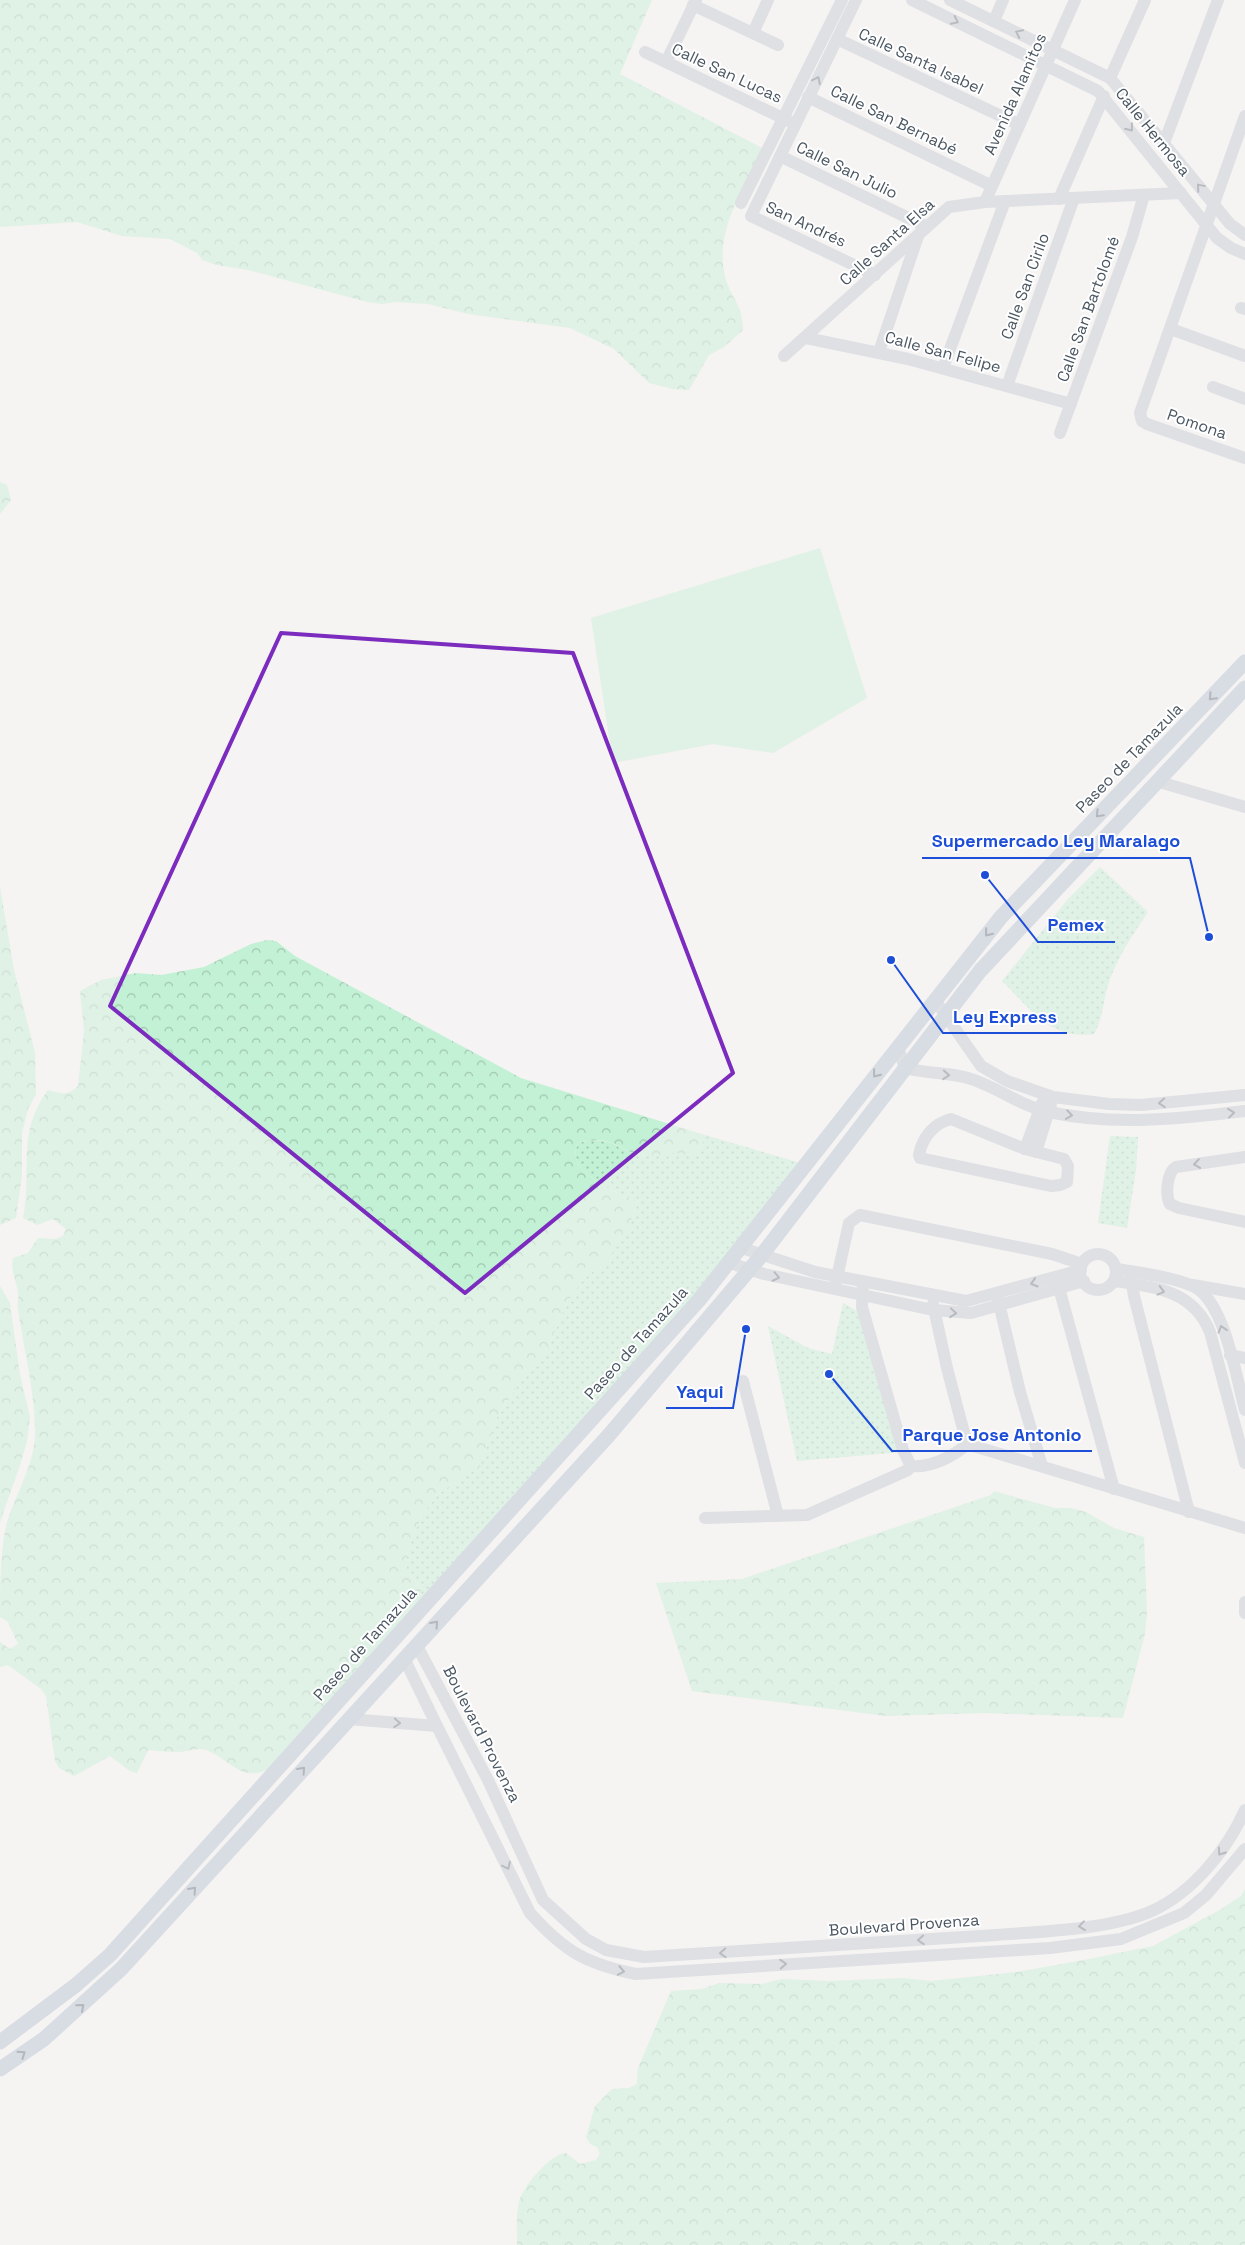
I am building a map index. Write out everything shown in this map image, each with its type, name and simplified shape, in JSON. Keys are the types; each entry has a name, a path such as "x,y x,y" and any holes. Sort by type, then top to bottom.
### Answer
{"main road":[{"name":"Paseo de Tamazula","path":"0,2042 27,2023 110,1956 422,1606 665,1339 742,1248 990,930 1032,883 1245,662"},
{"path":"0,2069 44,2039 121,1969 609,1435 761,1256 980,971 1245,688"},
{"path":"1179,732 1193,744"},
{"path":"1010,937 1031,898 1032,883"}],"street":[{"path":"753,33 768,0"},
{"path":"780,156 790,121 842,0"},
{"path":"741,203 790,121 808,97 856,0"},
{"name":"Calle Hermosa","path":"912,0 1091,87 1104,96 1217,238 1231,248 1245,254"},
{"name":"Calle Hermosa","path":"950,0 1110,78 1230,224 1245,235"},
{"path":"994,21 1003,0"},
{"name":"Avenida Alamitos","path":"985,202 1018,124 1075,0"},
{"path":"1110,78 1144,0"},
{"path":"1164,143 1218,0"},
{"path":"666,62 694,2 778,44"},
{"name":"Calle Santa Isabel","path":"837,40 1018,124"},
{"name":"Calle San Lucas","path":"645,52 790,121"},
{"path":"1059,199 1104,96"},
{"name":"Calle San Bernabé","path":"808,97 992,186"},
{"path":"1245,116 1171,329 1245,356"},
{"name":"San Andrés","path":"780,156 751,216 875,275"},
{"name":"Calle San Julio","path":"780,156 923,230"},
{"name":"Calle Santa Elsa","path":"784,356 949,207 985,202 1181,193"},
{"name":"Calle San Bartolomé","path":"1060,433 1132,237 1144,195"},
{"name":"Calle San Cirilo","path":"1007,386 1074,198"},
{"path":"943,368 1004,201"},
{"path":"879,352 923,230"},
{"name":"Pomona","path":"1171,329 1141,409 1140,418 1147,424 1245,458"},
{"name":"Calle San Felipe","path":"806,338 879,352 1071,404"},
{"path":"1212,387 1245,399"},
{"path":"1156,781 1245,807"},
{"path":"934,1000 981,1066 1004,1087 1044,1111 1109,1120 1142,1120 1245,1111"},
{"path":"898,1048 905,1068 929,1074 966,1077 1004,1087 1109,1104 1141,1105 1245,1096"},
{"path":"966,1077 977,1060"},
{"path":"1031,1151 1049,1095"},
{"path":"1109,1104 1112,1111 1109,1120"},
{"path":"1141,1105 1136,1113 1142,1120"},
{"path":"951,1119 1031,1151 1064,1159 1068,1166 1067,1182 1051,1186 924,1161 918,1154 937,1124 951,1119"},
{"path":"1245,1157 1176,1167 1170,1173 1167,1194 1170,1204 1179,1208 1245,1222"},
{"path":"742,1248 761,1256 815,1272 837,1275 934,1297 966,1302 998,1300 1060,1288 1082,1272 1090,1256 1101,1254 1111,1259 1115,1275 1110,1285 1099,1289 1088,1286 1082,1272 1052,1254 860,1215 853,1218 849,1223 837,1275 834,1289"},
{"path":"730,1263 834,1289 933,1310 971,1313 998,1300 1082,1272"},
{"path":"1115,1275 1188,1284 1245,1294"},
{"path":"1130,1277 1188,1300 1202,1315 1210,1332 1239,1425 1245,1463"},
{"path":"1130,1277 1189,1512"},
{"path":"863,1281 862,1307 895,1425 903,1450 911,1466"},
{"path":"1188,1284 1205,1295 1218,1317 1245,1410"},
{"path":"1060,1288 1114,1489"},
{"path":"934,1297 933,1310 967,1444"},
{"path":"998,1300 1020,1392 1042,1466"},
{"path":"1230,1355 1245,1358"},
{"path":"742,1382 778,1516"},
{"path":"967,1444 1245,1528"},
{"path":"705,1518 811,1514 908,1470 911,1466 929,1465 959,1451 967,1444"},
{"path":"1245,1602 1245,1613"},
{"name":"Boulevard Provenza","path":"416,1644 472,1748 543,1900 578,1933 606,1950 644,1957 1059,1929 1114,1922 1152,1910 1168,1900 1214,1862 1234,1834 1245,1810"},
{"name":"Boulevard Provenza","path":"404,1658 530,1913 547,1932 566,1948 588,1961 636,1974 671,1974 755,1966 917,1958 1062,1947 1121,1939 1184,1913 1206,1896 1245,1850"},
{"path":"348,1719 437,1726"},
{"path":"498,1848 516,1840"},
{"path":"1059,1929 1062,1947"},
{"path":"752,1951 755,1966"}],"highlighted area":[{"path":"281,633 573,653 733,1073 465,1293 110,1006"}],"green space":[{"path":"0,0 652,0 620,74 764,149 733,210 724,242 725,276 741,313 743,330 724,347 709,355 689,390 673,389 649,383 614,349 570,328 468,314 428,304 395,302 382,304 367,302 248,270 217,265 202,260 197,253 170,239 122,236 77,222 0,227"},
{"path":"0,482 7,485 11,500 0,514"},
{"path":"820,548 867,698 773,753 713,744 613,763 591,618"},
{"path":"1100,867 1148,912 1125,947 1116,965 1108,985 1099,1022 1094,1034 1078,1035 1053,1027 1042,1020 1002,981 1068,899"},
{"path":"0,887 14,970 35,1053 36,1094 28,1109 22,1133 22,1175 16,1218 0,1225"},
{"path":"267,940 276,941 295,956 521,1078 705,1135 700,1149 694,1154 671,1153 648,1156 630,1152 609,1142 591,1141 578,1143 575,1153 578,1163 585,1172 606,1187 638,1201 627,1232 615,1243 615,1249 605,1263 585,1277 566,1304 547,1350 520,1382 496,1419 480,1467 439,1493 423,1513 409,1545 406,1561 407,1569 421,1590 421,1598 417,1606 410,1610 269,1769 259,1773 243,1772 203,1749 180,1752 148,1750 137,1773 130,1771 110,1756 74,1776 59,1768 55,1761 46,1696 41,1689 8,1665 0,1667 0,1642 10,1649 18,1644 8,1622 0,1617 4,1537 10,1514 33,1453 35,1440 33,1398 18,1310 18,1291 12,1262 13,1258 28,1253 38,1238 55,1239 63,1236 66,1229 53,1219 37,1225 23,1218 26,1201 28,1138 38,1106 48,1090 68,1093 78,1086 84,1031 80,991 101,980 136,973 161,975 204,967 251,944"},
{"path":"705,1135 804,1164 727,1263 421,1598 421,1589 407,1569 406,1561 409,1545 423,1513 439,1493 480,1466 496,1419 520,1382 547,1350 566,1304 585,1277 605,1263 615,1243 627,1232 638,1201 606,1187 585,1172 578,1163 575,1153 578,1143 591,1141 610,1142 639,1155 687,1154 701,1148"},
{"path":"1110,1136 1138,1137 1136,1170 1127,1228 1098,1223"},
{"path":"0,1286 10,1303 20,1375 30,1417 27,1441 0,1522"},
{"path":"843,1303 859,1312 903,1452 797,1461 768,1326 808,1348 832,1354"},
{"path":"994,1491 1055,1508 1071,1508 1086,1512 1114,1528 1144,1537 1147,1612 1145,1634 1123,1718 985,1713 886,1716 692,1691 656,1583 742,1579 991,1495"},
{"path":"1245,1889 1245,2245 517,2245 519,2202 531,2180 538,2172 552,2159 566,2153 580,2164 596,2160 600,2154 597,2147 590,2144 586,2137 595,2106 612,2089 629,2088 637,2084 638,2068 671,1991 702,1989 719,1983 762,1984 782,1979 828,1981 903,1978 931,1981 1017,1972 1153,1946 1218,1911 1241,1896"}],"place":[{"name":"Pemex","path":"985,875"},
{"name":"Supermercado Ley Maralago","path":"1209,937"},
{"name":"Ley Express","path":"891,960"},
{"name":"Yaqui","path":"746,1329"},
{"name":"Parque Jose Antonio","path":"829,1374"}]}
